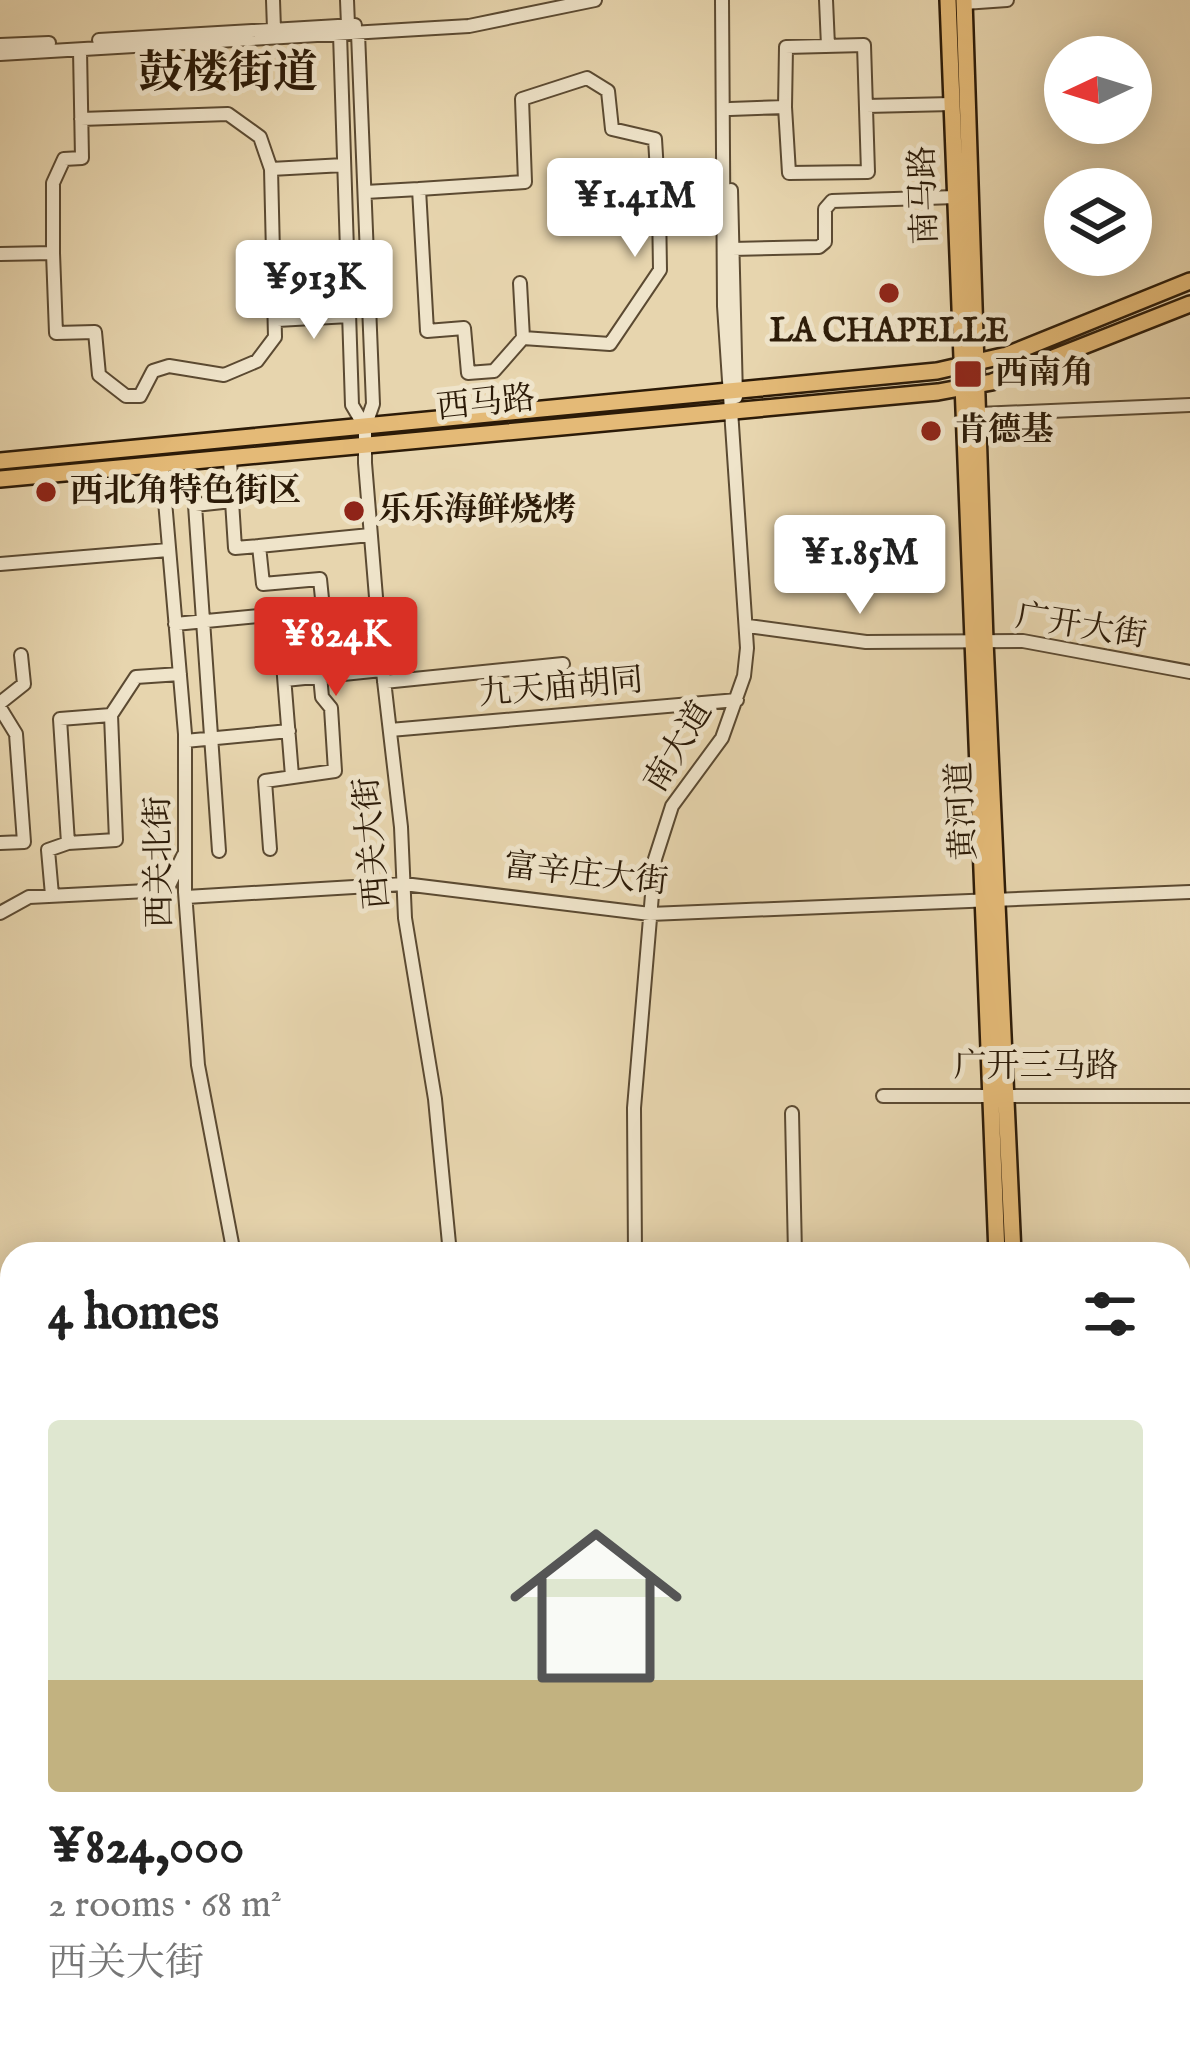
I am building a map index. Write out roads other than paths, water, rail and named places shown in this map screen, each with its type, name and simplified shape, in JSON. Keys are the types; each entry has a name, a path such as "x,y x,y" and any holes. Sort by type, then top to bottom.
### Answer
{"main road":[{"name":"南马路","path":"959,1 952,104 969,387"},
{"name":"南马路","path":"959,1 968,366"},
{"name":"西马路","path":"1,467 968,366 1190,281"},
{"name":"西马路","path":"1,467 162,466 969,387 1190,304"},
{"name":"黄河道","path":"969,387 979,414 977,640"},
{"name":"黄河道","path":"969,387 998,1092 1012,1242"},
{"name":"黄河道","path":"997,1242 998,1092"}],"street":[{"path":"273,0 274,29"},
{"path":"347,0 364,192 373,404 365,427"},
{"path":"0,45 274,29 349,31 558,0"},
{"path":"0,54 469,26 596,0"},
{"path":"725,0 733,391"},
{"path":"725,0 723,202 733,391"},
{"path":"826,0 828,46"},
{"path":"959,1 1007,0"},
{"path":"349,31 344,165 352,405 365,427"},
{"path":"864,45 866,106 868,172 789,173 786,47 864,45"},
{"path":"80,50 81,119 82,158 64,159 53,183 56,333 94,332 99,375 126,396 140,396 153,371 170,366 224,374 257,361 275,338 277,320 271,169 260,137 228,114 81,119"},
{"path":"364,192 525,182 522,99 587,77 608,91 612,129 655,139 659,270 610,344 523,338"},
{"path":"866,106 952,104"},
{"path":"730,109 785,107"},
{"path":"271,169 344,165"},
{"path":"418,189 427,331 464,328 468,373 494,371 523,338 520,283"},
{"path":"732,248 819,247 825,242 825,208 832,201 956,196"},
{"path":"659,205 723,202"},
{"path":"0,254 53,253"},
{"path":"277,320 349,316"},
{"name":"南大道","path":"635,1242 634,1108 655,860 667,820 722,738 737,700 748,626 733,391"},
{"path":"979,414 1190,405"},
{"name":"西关大街","path":"365,427 370,536 404,884 435,1099 449,1242"},
{"path":"230,458 235,548 370,536"},
{"name":"西关北街","path":"162,466 185,741 184,853 198,1065 232,1242"},
{"path":"219,851 195,505 232,501"},
{"path":"259,546 262,584 320,579 325,628 317,644 322,697 331,708 335,771 265,781 270,849"},
{"path":"0,564 168,550"},
{"path":"175,624 279,614 292,776"},
{"name":"广开大街","path":"748,626 821,639 1023,641 1190,672"},
{"path":"0,844 24,842 16,734 0,706 24,684 21,655"},
{"path":"285,680 563,664"},
{"path":"52,895 48,850 68,843 116,840 110,716 136,677 179,674"},
{"name":"九天庙胡同","path":"390,730 737,700"},
{"path":"68,843 61,719 110,716"},
{"path":"185,741 289,731"},
{"path":"0,913 29,897 167,890 184,853"},
{"name":"富辛庄大街","path":"186,898 404,884 650,914 989,896 1190,892"},
{"name":"广开三马路","path":"883,1096 998,1092 1190,1096"},
{"path":"792,1112 795,1242"}],"place":[{"name":"LA CHAPELLE","path":"889,293"},
{"name":"西南角","path":"968,374"},
{"name":"肯德基","path":"931,431"},
{"name":"西北角特色街区","path":"46,492"},
{"name":"乐乐海鲜烧烤","path":"354,511"}],"district":[{"name":"鼓楼街道","path":"228,74"}]}
